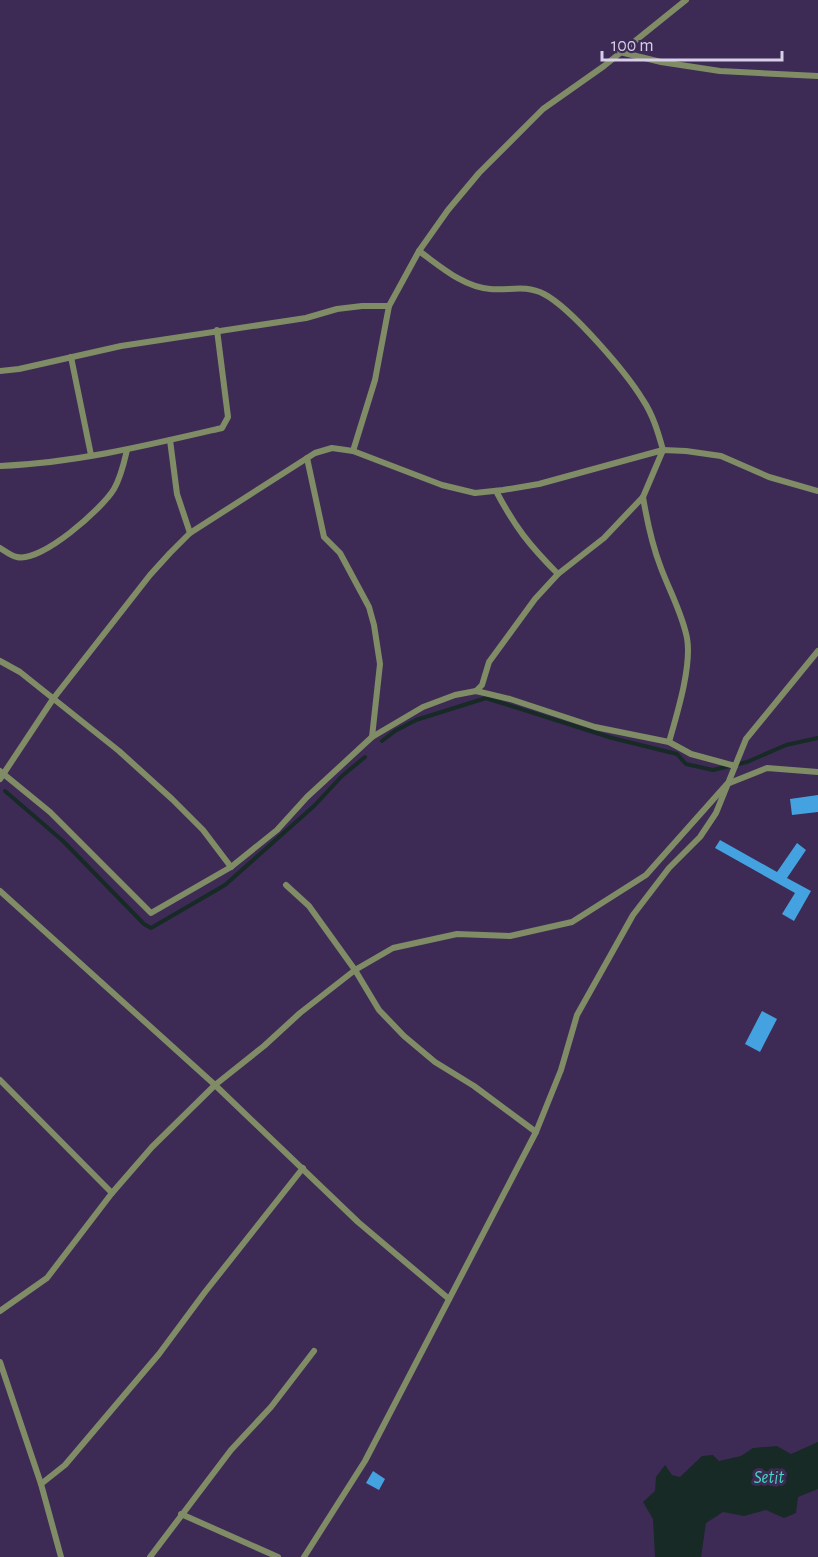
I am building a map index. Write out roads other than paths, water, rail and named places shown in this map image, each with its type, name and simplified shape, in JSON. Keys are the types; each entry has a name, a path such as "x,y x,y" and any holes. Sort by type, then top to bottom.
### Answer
{"street":[{"path":"353,451 375,380 389,306 418,251 479,173 535,117 686,0"},
{"path":"620,52 661,62 720,71 818,76"},
{"path":"418,251 458,279 489,290 522,287 543,293 561,305 589,333 642,399 654,420 663,450 643,497 604,538 558,574 535,599 489,662 482,686 476,691"},
{"path":"0,371 19,369 121,346 306,318 345,308 389,306"},
{"path":"0,466 127,450 222,428 228,417 217,330"},
{"path":"71,357 91,456"},
{"path":"170,440 177,494 190,533"},
{"path":"735,766 691,754 669,742 595,727 510,699 476,691 454,695 423,707 372,737 307,796 277,830 231,867 151,913 50,812 1,775 53,699 150,575 190,533 315,453 332,448 353,451 442,485 476,493 539,484 663,450 686,451 721,456 769,477 818,491"},
{"path":"0,548 17,558 32,556 61,541 99,507 114,490 122,473 127,450"},
{"path":"307,458 324,537 340,554 369,607 374,625 380,664 372,737"},
{"path":"496,491 514,524 532,548 558,574"},
{"path":"643,497 648,528 661,568 678,607 687,640 685,680 669,742"},
{"path":"304,1557 365,1461 536,1132 561,1070 577,1015 588,994 633,915 669,868 700,837 716,813 746,740 818,651"},
{"path":"0,661 20,672 119,751 203,830 231,867"},
{"path":"0,1311 47,1278 112,1193 152,1147 215,1085 355,970 393,948 457,934 510,936 572,922 646,875 727,784 767,768 818,772"},
{"path":"286,885 309,906 355,970 379,1010 404,1036 435,1062 474,1086 536,1132"},
{"path":"0,891 215,1085 358,1222 449,1299"},
{"path":"0,1080 112,1193"},
{"path":"41,1484 65,1465 159,1354 303,1168"},
{"path":"150,1557 231,1450 271,1407 314,1351"},
{"path":"0,1362 41,1484 61,1557"},
{"path":"181,1514 278,1557"}],"water":[{"name":"Setit","path":"818,1442 818,1489 798,1497 796,1513 784,1518 766,1510 744,1516 723,1512 706,1523 701,1557 655,1557 653,1519 643,1502 655,1491 656,1477 665,1465 672,1475 680,1477 702,1456 713,1455 719,1461 741,1456 753,1448 777,1446 791,1454"}],"waterway":[{"path":"382,741 416,720 486,698 612,738 677,754 686,764 713,770 747,762 786,745 818,738"},
{"path":"5,791 63,841 144,924 151,928 225,885 365,757"}]}
